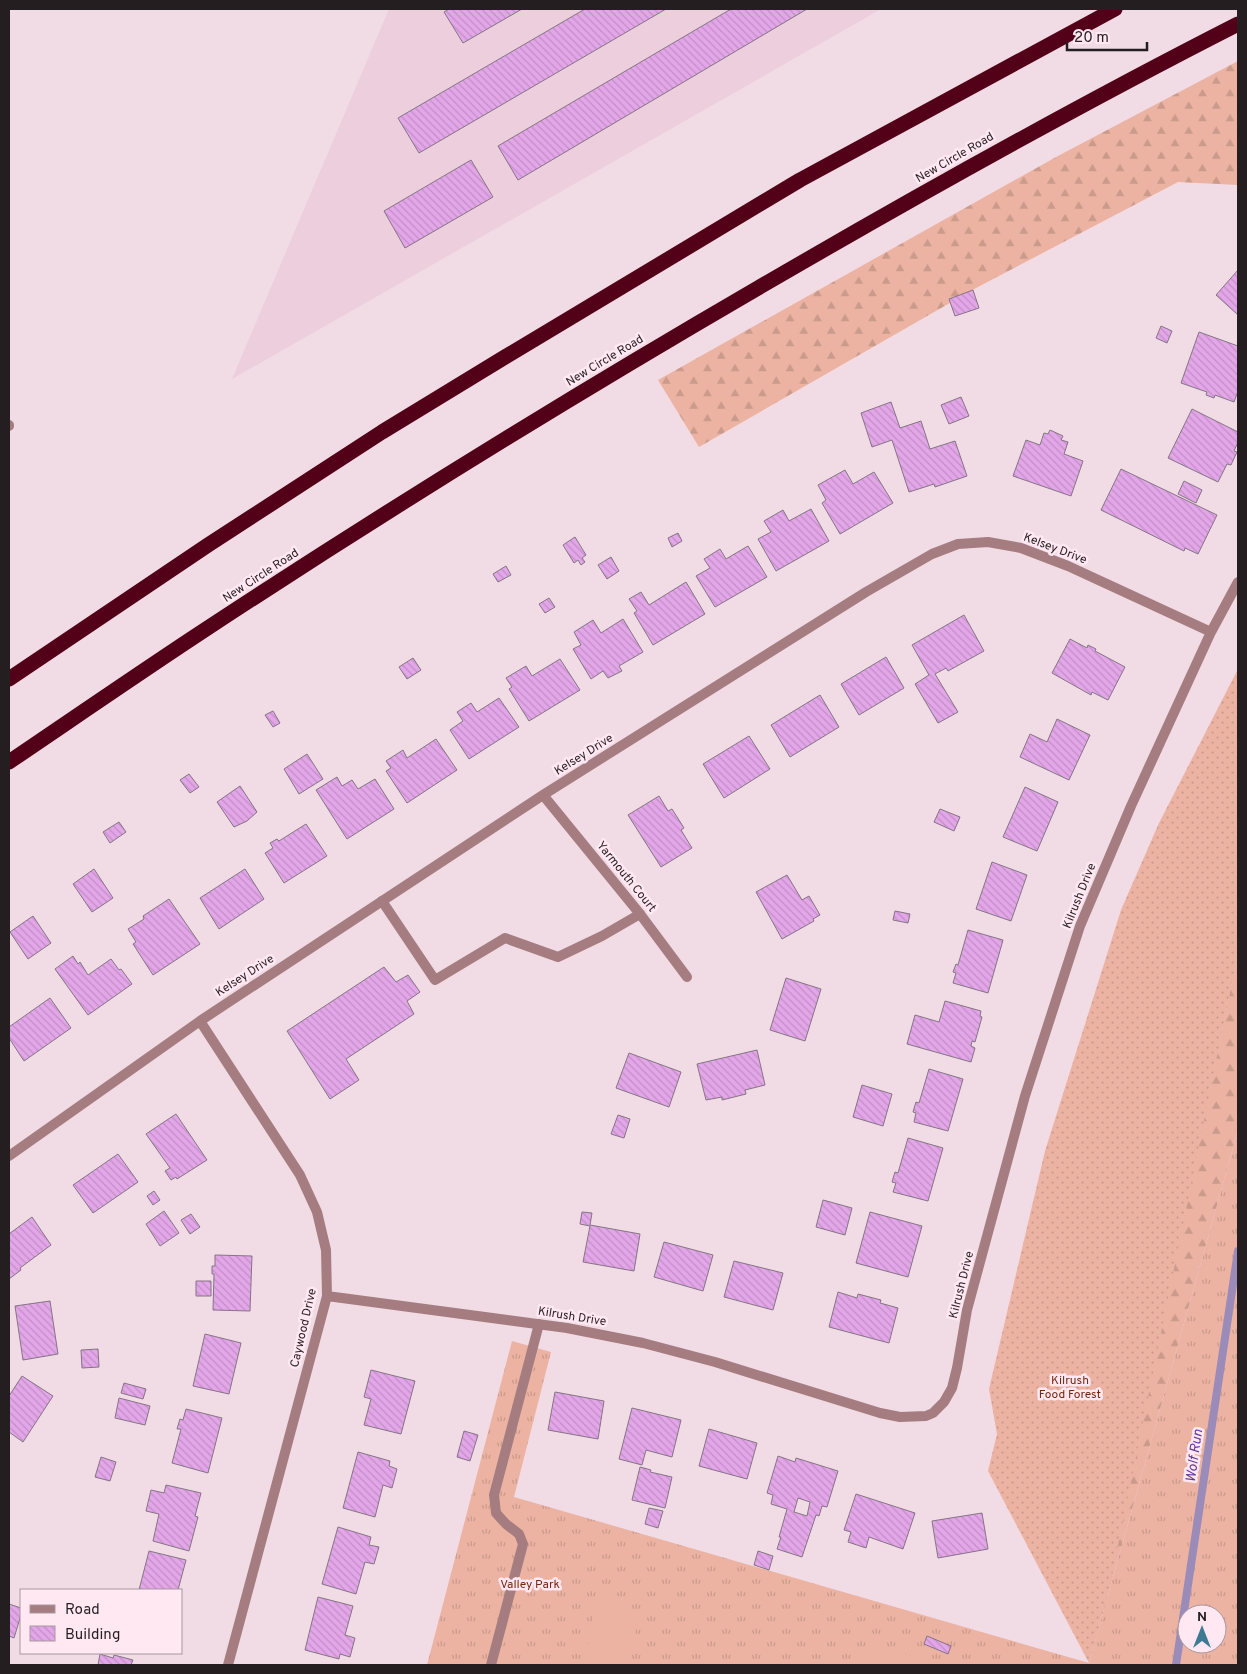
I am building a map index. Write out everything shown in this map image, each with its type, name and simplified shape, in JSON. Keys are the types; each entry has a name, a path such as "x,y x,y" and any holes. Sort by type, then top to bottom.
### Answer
{"highway":[{"path":"9,679 208,545 382,432 505,357 800,180 1115,9"},
{"name":"New Circle Road","path":"9,762 194,637 423,490 664,343 1002,148 1238,24"}],"street":[{"name":"Kelsey Drive","path":"9,1156 200,1021 543,795 866,592 932,554 958,544 988,542 1021,548 1068,566 1211,632"},
{"name":"Kilrush Drive","path":"327,1296 567,1328 643,1343 715,1362 880,1413 900,1417 926,1416 933,1413 944,1402 952,1388 967,1310 1025,1096 1080,926 1130,806 1211,632 1238,582"},
{"name":"Yarmouth Court","path":"543,795 640,914 687,977"},
{"path":"382,901 435,980 505,938 558,957 602,936 640,914"},
{"name":"Caywood Drive","path":"200,1021 300,1175 317,1212 326,1250 327,1296 228,1665"},
{"path":"492,1665 523,1544 519,1534 496,1513 494,1495 539,1324"}],"shaded area":[{"path":"389,9 881,9 232,379"}],"green space":[{"path":"1238,61 1238,185 1178,182 976,288 699,447 658,380 1056,157"},
{"name":"Kilrush Food Forest","path":"1238,669 1238,953 1109,1590 1089,1663 988,1471 997,1434 989,1389 1045,1151 1121,910 1159,823"},
{"path":"1238,952 1238,1130 1089,1663 1108,1586"},
{"name":"Valley Park","path":"1238,1130 1238,1665 427,1665 512,1341 551,1352 514,1497 1089,1663"},
{"path":"598,1601 641,1612 627,1665 582,1665"},
{"path":"868,1644 946,1665 863,1665"}],"building":[{"path":"449,9 522,9 463,43 444,12"},
{"path":"585,9 666,9 419,153 398,118"},
{"path":"731,9 807,9 518,180 498,146"},
{"path":"471,160 493,197 405,248 384,211"},
{"path":"1238,270 1238,315 1216,295"},
{"path":"973,290 979,308 955,316 949,299"},
{"path":"1161,326 1172,331 1167,343 1156,338"},
{"path":"1199,332 1238,346 1238,391 1234,402 1215,395 1214,398 1206,395 1207,392 1181,383"},
{"path":"961,397 969,416 949,424 941,405"},
{"path":"891,402 900,428 921,421 930,449 955,441 967,476 935,487 934,484 909,492 892,440 872,447 861,413"},
{"path":"1192,409 1238,432 1238,442 1234,451 1237,452 1231,465 1227,464 1218,482 1168,458"},
{"path":"1050,430 1063,436 1061,440 1068,442 1064,454 1083,461 1071,496 1013,476 1026,440 1040,445 1044,433 1048,434"},
{"path":"1121,469 1217,515 1198,554 1185,548 1184,551 1101,510"},
{"path":"845,470 853,484 874,472 893,503 840,534 822,503 826,500 818,485"},
{"path":"1184,481 1202,490 1196,503 1178,494"},
{"path":"811,509 829,541 776,571 758,539 771,532 764,521 783,510 789,521"},
{"path":"678,533 682,541 672,547 668,538"},
{"path":"575,537 586,555 582,558 585,562 581,565 578,560 574,563 563,545"},
{"path":"748,546 767,577 715,607 696,576 710,568 704,559 720,549 726,559"},
{"path":"611,557 619,571 607,579 598,565"},
{"path":"506,566 511,575 498,582 493,574"},
{"path":"686,582 705,614 653,645 634,613 637,611 629,599 641,592 649,605"},
{"path":"549,598 555,607 545,613 539,604"},
{"path":"964,615 984,651 948,671 946,668 935,674 958,712 938,723 915,684 929,675 912,645"},
{"path":"623,619 643,652 619,666 622,671 608,678 603,671 591,679 573,649 581,645 574,632 593,620 601,633"},
{"path":"1070,639 1087,648 1088,645 1096,649 1095,651 1125,667 1108,700 1092,692 1091,695 1052,673"},
{"path":"886,657 904,688 859,715 841,684"},
{"path":"413,658 421,670 407,679 399,667"},
{"path":"560,659 580,690 529,721 509,689 512,687 506,678 526,666 532,676"},
{"path":"820,695 839,727 790,757 771,725"},
{"path":"499,698 519,727 469,759 450,730 463,721 457,712 471,703 477,712"},
{"path":"273,711 280,723 273,727 265,715"},
{"path":"1057,719 1090,735 1069,780 1020,757 1030,734 1047,742"},
{"path":"749,736 770,769 724,798 703,764"},
{"path":"436,739 457,770 407,803 386,771 391,768 386,761 403,750 407,758"},
{"path":"307,754 323,779 299,794 284,769"},
{"path":"189,774 199,787 190,793 180,780"},
{"path":"337,777 342,786 352,780 358,789 375,779 394,809 347,839 316,790"},
{"path":"240,786 257,812 247,821 234,827 217,802"},
{"path":"1025,787 1058,802 1037,851 1003,837"},
{"path":"659,796 668,811 672,809 684,828 681,830 692,848 661,867 628,815"},
{"path":"940,809 960,817 954,831 934,822"},
{"path":"119,822 126,832 110,843 103,832"},
{"path":"306,824 327,856 284,883 265,853 273,848 270,843 277,839 279,841"},
{"path":"992,862 1027,875 1011,921 976,909"},
{"path":"94,869 113,898 92,912 73,884"},
{"path":"245,869 264,899 219,929 200,898"},
{"path":"787,875 802,900 809,896 820,915 813,919 814,921 782,939 756,892"},
{"path":"169,899 200,944 153,975 133,944 136,942 128,929 144,919 143,916"},
{"path":"895,911 910,914 908,923 893,920"},
{"path":"33,916 51,943 28,959 10,932"},
{"path":"968,930 1003,940 988,993 953,983 956,973 953,972 956,964 958,965"},
{"path":"73,956 78,964 80,962 88,975 111,959 132,984 88,1015 55,969"},
{"path":"384,967 396,982 408,975 420,992 407,1001 414,1014 346,1059 359,1080 330,1099 287,1031"},
{"path":"786,978 821,989 805,1041 770,1030"},
{"path":"50,998 71,1028 24,1061 9,1038 9,1027"},
{"path":"945,1001 981,1011 980,1016 982,1017 975,1042 972,1041 971,1046 975,1048 971,1062 907,1044 915,1015 939,1022"},
{"path":"757,1050 765,1085 745,1090 746,1094 722,1100 722,1097 706,1100 697,1064"},
{"path":"629,1053 681,1072 669,1107 616,1088"},
{"path":"929,1069 963,1079 948,1131 914,1122 916,1113 913,1112 916,1102 919,1103"},
{"path":"862,1085 892,1094 883,1126 853,1117"},
{"path":"176,1114 207,1160 177,1179 176,1177 171,1180 165,1171 170,1168 146,1134"},
{"path":"618,1115 630,1119 624,1138 611,1134"},
{"path":"908,1138 943,1148 928,1201 893,1192 896,1183 892,1182 895,1172 898,1173"},
{"path":"118,1154 138,1182 93,1213 73,1185"},
{"path":"154,1191 160,1200 153,1205 147,1196"},
{"path":"823,1200 852,1208 845,1235 816,1227"},
{"path":"164,1211 179,1233 160,1246 146,1224"},
{"path":"582,1212 592,1213 590,1225 640,1234 634,1271 583,1262 590,1226 580,1224"},
{"path":"870,1212 922,1226 908,1277 856,1263"},
{"path":"191,1214 200,1227 190,1234 181,1220"},
{"path":"32,1217 51,1245 20,1268 21,1270 9,1279 9,1234"},
{"path":"664,1242 713,1255 703,1291 654,1277"},
{"path":"215,1255 252,1256 250,1311 213,1310 214,1274 212,1274 212,1266 215,1266"},
{"path":"734,1261 783,1273 773,1310 724,1297"},
{"path":"196,1281 211,1281 211,1296 196,1296"},
{"path":"838,1292 857,1298 858,1294 881,1300 880,1303 898,1308 889,1343 829,1327"},
{"path":"50,1301 58,1354 23,1360 15,1306"},
{"path":"205,1334 241,1343 229,1394 193,1386"},
{"path":"98,1349 99,1367 82,1368 81,1350"},
{"path":"371,1370 415,1381 401,1434 364,1425 371,1399 364,1397"},
{"path":"22,1376 53,1396 23,1442 9,1432 9,1396"},
{"path":"124,1383 146,1389 143,1399 121,1393"},
{"path":"555,1392 604,1401 598,1439 548,1430"},
{"path":"119,1398 150,1406 145,1425 115,1418"},
{"path":"632,1408 681,1420 672,1457 646,1450 642,1465 619,1459"},
{"path":"186,1409 222,1418 208,1473 172,1463 181,1429 177,1429 180,1419 183,1420"},
{"path":"709,1429 757,1443 747,1479 699,1466"},
{"path":"464,1431 478,1435 470,1461 457,1457"},
{"path":"358,1452 390,1461 389,1466 397,1469 392,1488 383,1485 375,1517 343,1508"},
{"path":"778,1456 795,1462 796,1458 838,1471 827,1507 822,1506 819,1516 816,1515 802,1557 777,1549 787,1509 771,1504 773,1495 767,1493","holes":["798,1498 810,1502 807,1516 794,1512"]},
{"path":"101,1457 116,1462 110,1481 95,1477"},
{"path":"640,1467 651,1470 650,1472 672,1477 665,1508 632,1500"},
{"path":"166,1485 201,1493 195,1516 198,1517 189,1551 153,1541 159,1514 146,1511 151,1490 164,1493"},
{"path":"856,1494 915,1513 903,1549 869,1537 866,1548 848,1542 851,1532 844,1530"},
{"path":"649,1508 663,1511 658,1528 645,1524"},
{"path":"982,1513 988,1549 938,1558 932,1521"},
{"path":"338,1527 371,1537 369,1545 379,1547 374,1564 365,1562 356,1594 322,1584"},
{"path":"149,1551 186,1560 178,1589 139,1589"},
{"path":"758,1551 773,1556 769,1570 754,1565"},
{"path":"318,1597 353,1606 345,1635 355,1638 350,1657 340,1654 339,1659 305,1650"},
{"path":"9,1604 20,1608 20,1618 14,1638 9,1636"},
{"path":"927,1636 951,1646 948,1654 924,1644"},
{"path":"100,1654 113,1658 114,1655 133,1660 131,1665 98,1665"}],"waterway":[{"name":"Wolf Run","path":"1176,1665 1238,1251"}]}
